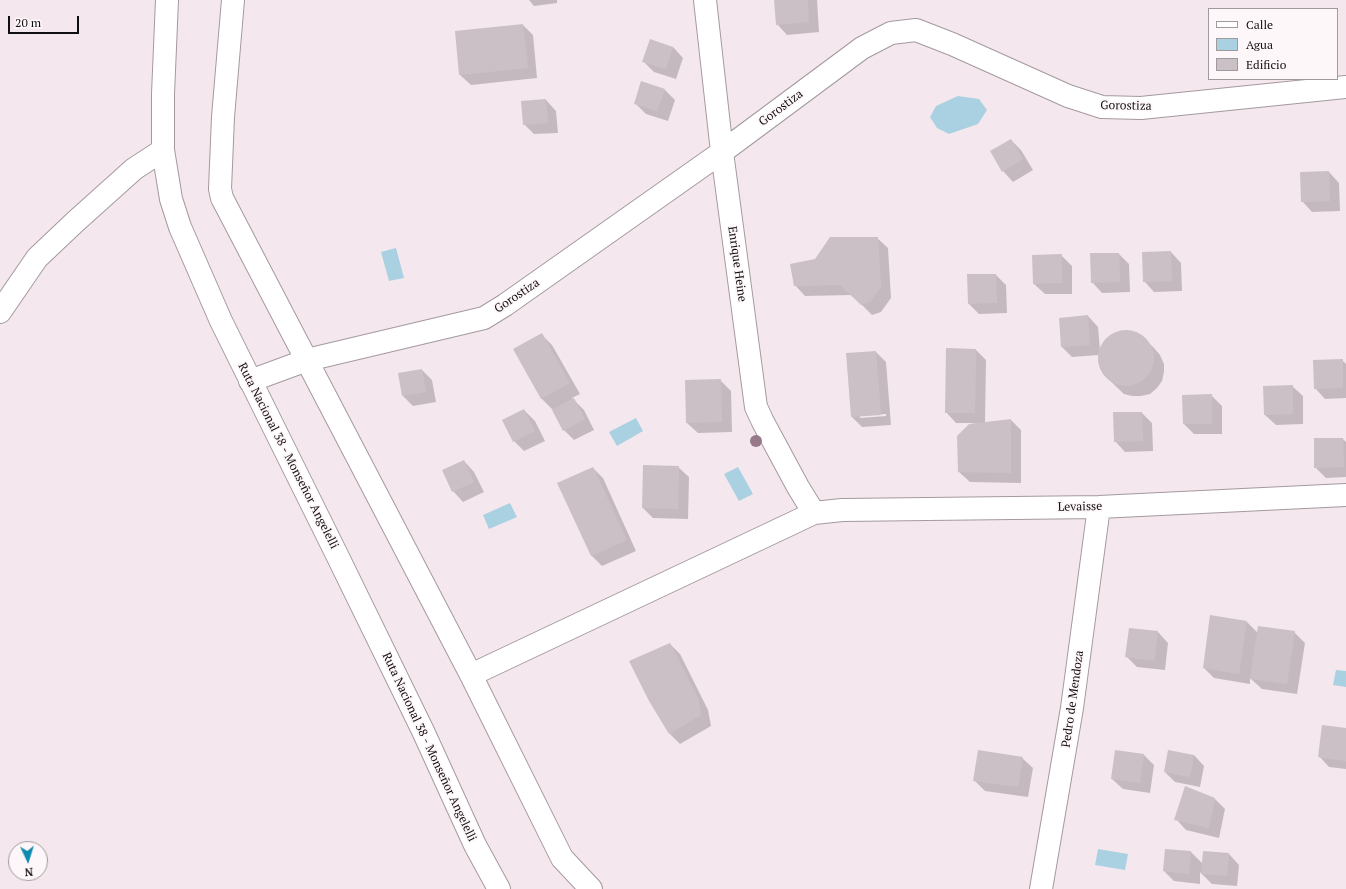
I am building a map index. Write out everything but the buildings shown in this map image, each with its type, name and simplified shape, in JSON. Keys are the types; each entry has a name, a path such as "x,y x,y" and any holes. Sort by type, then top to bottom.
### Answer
{"street":[{"name":"Ruta Nacional 38 - Monseñor Angelelli","path":"167,0 163,94 164,150 171,199 180,227 221,321 413,710 475,845 499,889"},
{"path":"233,0 223,117 220,189 222,198 471,675 562,858 591,889"},
{"name":"Enrique Heine","path":"705,0 722,152 756,407 762,422 814,513"},
{"name":"Gorostiza","path":"250,381 307,360 484,318 505,305 722,152 862,48 891,32 916,30 952,44 1068,96 1102,107 1141,108 1346,88"},
{"path":"0,312 37,258 134,169 164,150"},
{"name":"Levaisse","path":"471,675 814,513 842,510 1099,507 1346,495"},
{"name":"Pedro de Mendoza","path":"1041,889 1072,708 1099,507"}],"water":[{"path":"958,96 979,99 987,110 978,124 949,134 937,128 930,117 936,106"},
{"path":"396,248 404,278 389,281 381,252"},
{"path":"636,418 643,431 617,446 609,432"},
{"path":"738,467 753,494 739,501 724,474"},
{"path":"510,503 517,517 489,529 483,515"},
{"path":"1336,670 1346,671 1346,687 1333,685"},
{"path":"1098,849 1128,854 1125,870 1095,865"}]}
